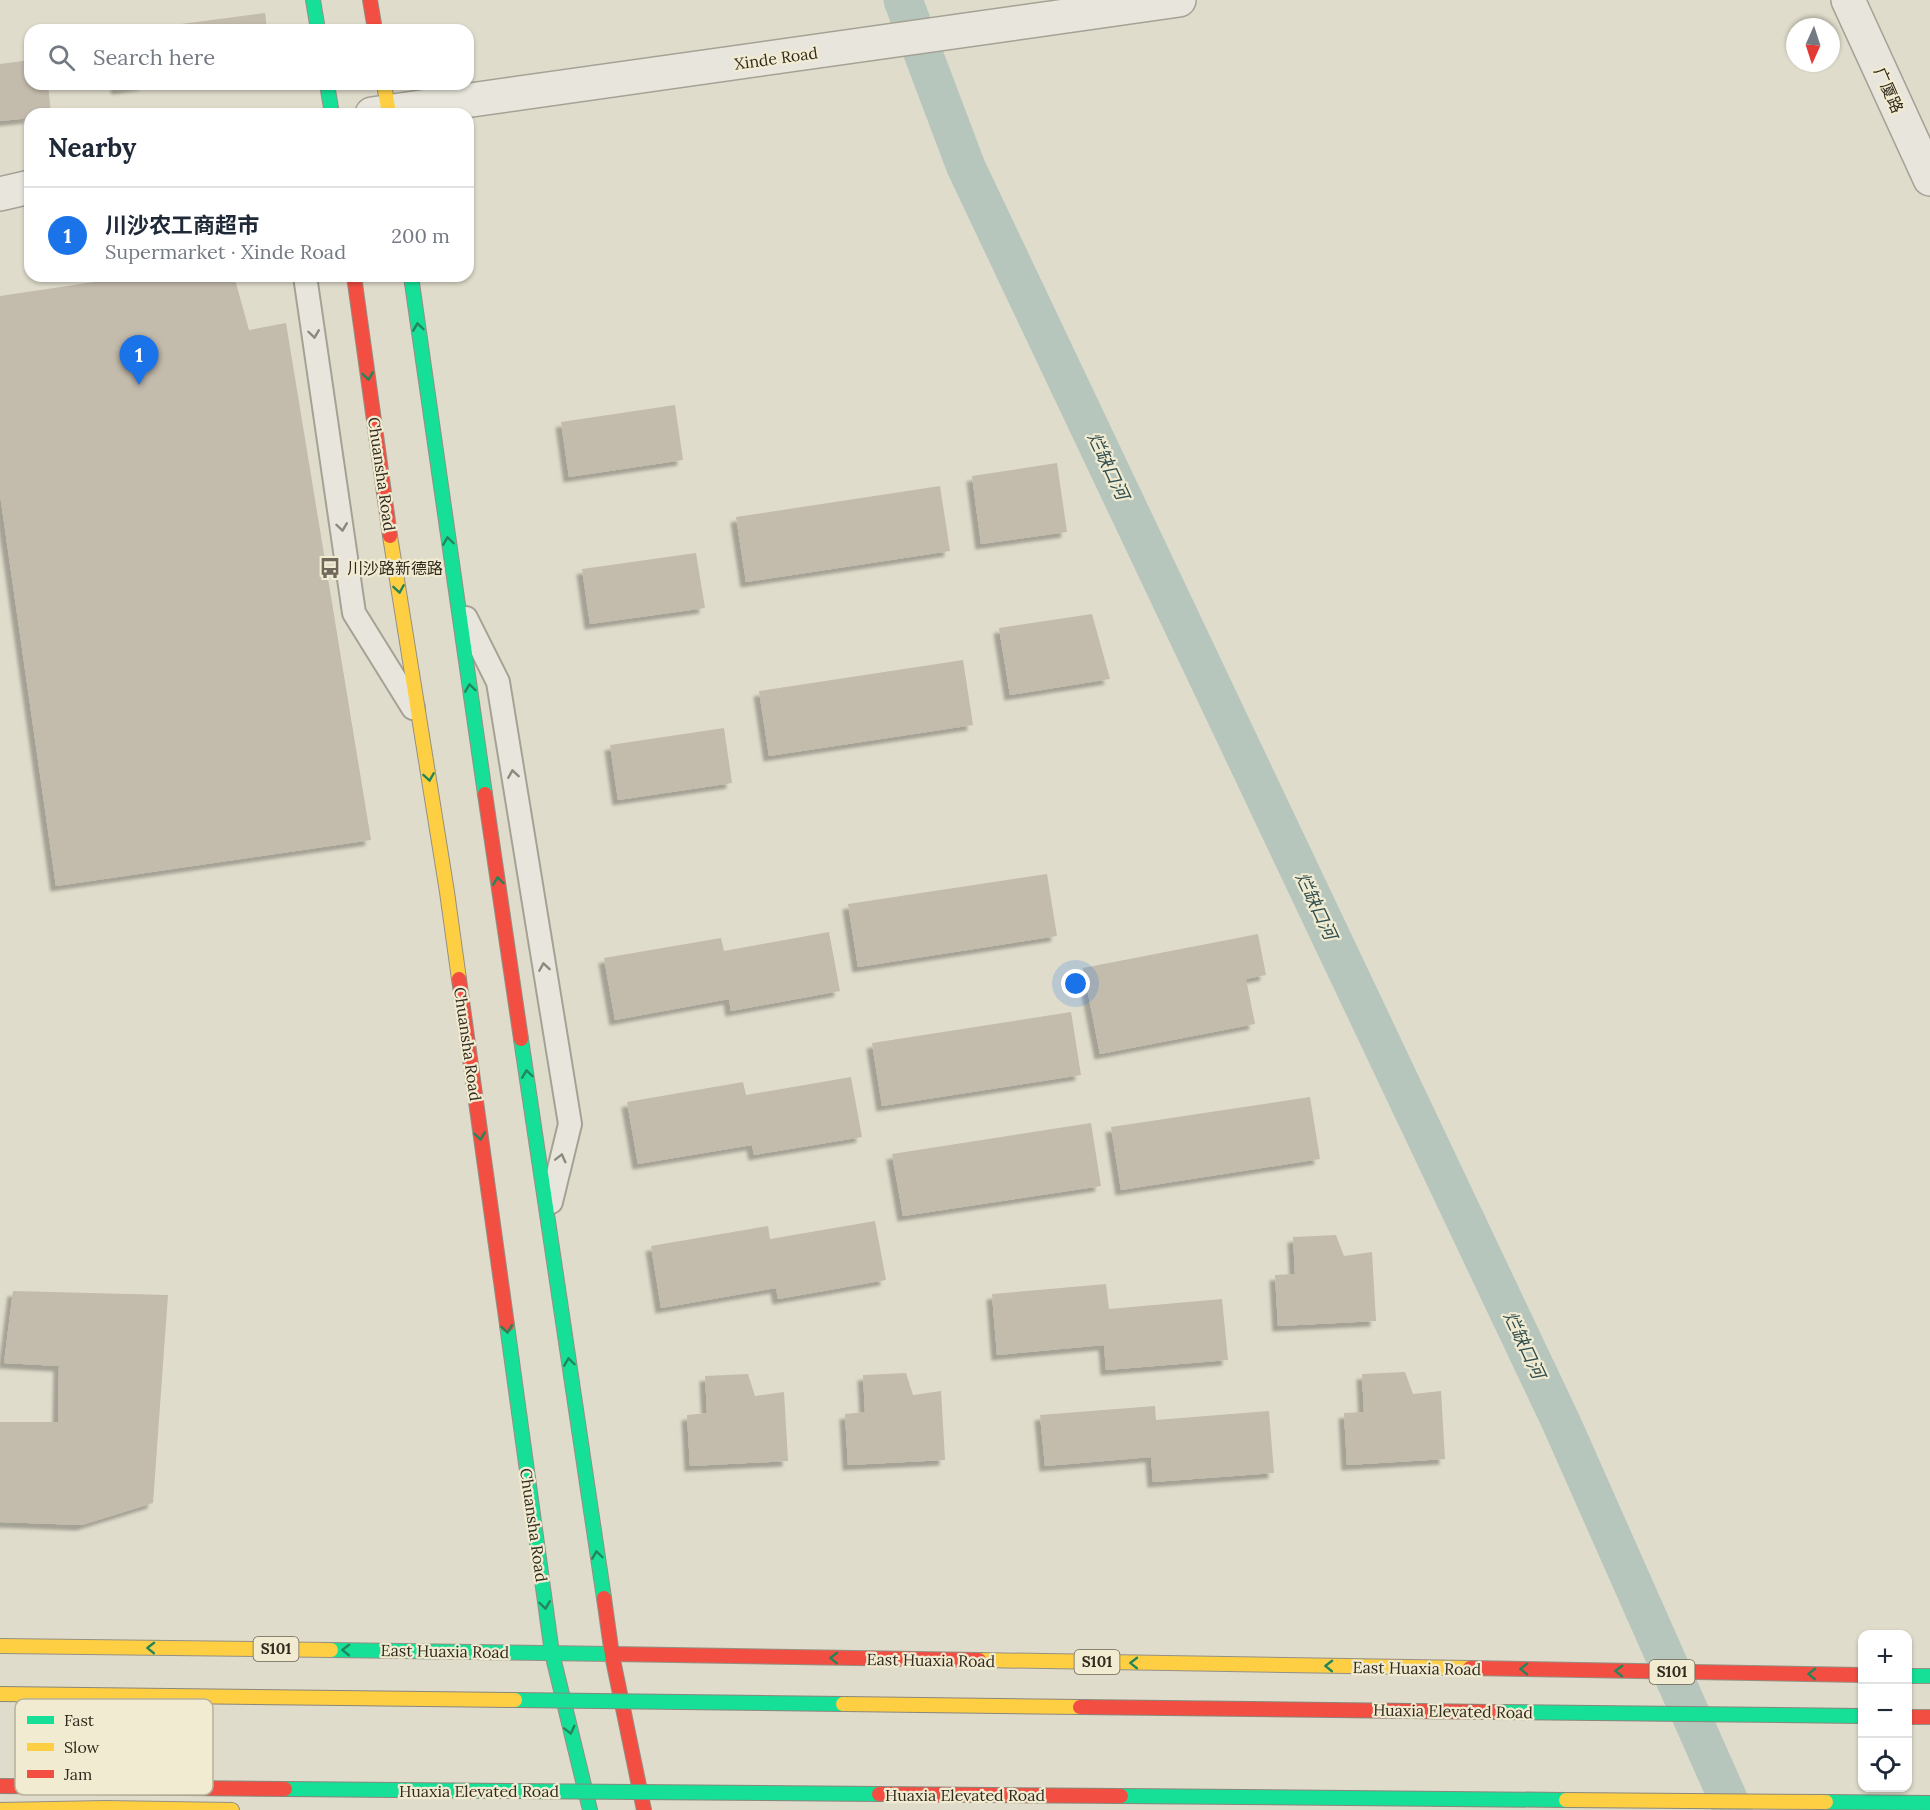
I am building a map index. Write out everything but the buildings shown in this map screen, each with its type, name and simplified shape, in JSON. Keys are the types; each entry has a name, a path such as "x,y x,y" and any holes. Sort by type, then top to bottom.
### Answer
{"main road":[{"path":"313,0 317,24"},
{"path":"370,0 374,24"},
{"path":"328,90 331,108"},
{"name":"Chuansha Road","path":"355,282 386,510 447,892 552,1653 590,1810"},
{"path":"412,282 456,599 612,1655 644,1810"},
{"name":"East Huaxia Road","path":"0,1646 1858,1675"},
{"path":"1912,1676 1930,1676"},
{"name":"Huaxia Elevated Road","path":"0,1694 1858,1716"},
{"path":"1912,1717 1930,1717"},
{"name":"Huaxia Elevated Road","path":"0,1786 15,1786"},
{"name":"Huaxia Elevated Road","path":"213,1788 1930,1803"},
{"path":"0,1810 105,1808 232,1810"}],"street":[{"name":"Xinde Road","path":"383,106 839,49 1179,0"},
{"name":"广厦路","path":"1848,0 1930,179"},
{"path":"0,194 24,188"}],"lane":[{"path":"306,282 354,613 419,719"},
{"path":"456,599 498,682 570,1124 547,1215"}],"waterway":[{"name":"烂缺口河","path":"903,0 966,167 1561,1422 1733,1810"}],"traffic: fast":[{"path":"313,0 317,24"},
{"path":"328,90 331,108"},
{"path":"412,282 485,794"},
{"path":"521,1039 604,1598"},
{"path":"507,1325 552,1653 590,1810"},
{"path":"331,1650 613,1654"},
{"path":"1912,1676 1930,1676"},
{"path":"515,1700 843,1704"},
{"path":"1494,1712 1858,1716"},
{"path":"285,1789 879,1794"},
{"path":"1121,1796 1566,1800"},
{"path":"1826,1802 1930,1803"}],"traffic: slow":[{"path":"385,90 388,108"},
{"path":"390,536 459,979"},
{"path":"0,1646 331,1650"},
{"path":"979,1660 1470,1668"},
{"path":"0,1694 515,1700"},
{"path":"843,1704 1080,1707"},
{"path":"1566,1800 1826,1802"},
{"path":"0,1810 105,1808 232,1810"}],"traffic: jam":[{"path":"370,0 374,24"},
{"path":"355,282 390,536"},
{"path":"485,794 521,1039"},
{"path":"459,979 507,1325"},
{"path":"604,1598 612,1655 644,1810"},
{"path":"613,1654 979,1660"},
{"path":"1470,1668 1858,1675"},
{"path":"1080,1707 1494,1712"},
{"path":"1912,1717 1930,1717"},
{"path":"0,1786 15,1786"},
{"path":"213,1788 285,1789"},
{"path":"879,1794 1121,1796"}],"place":[{"name":"川沙农工商超市","path":"139,385"},
{"name":"川沙路新德路","path":"330,568"}]}
